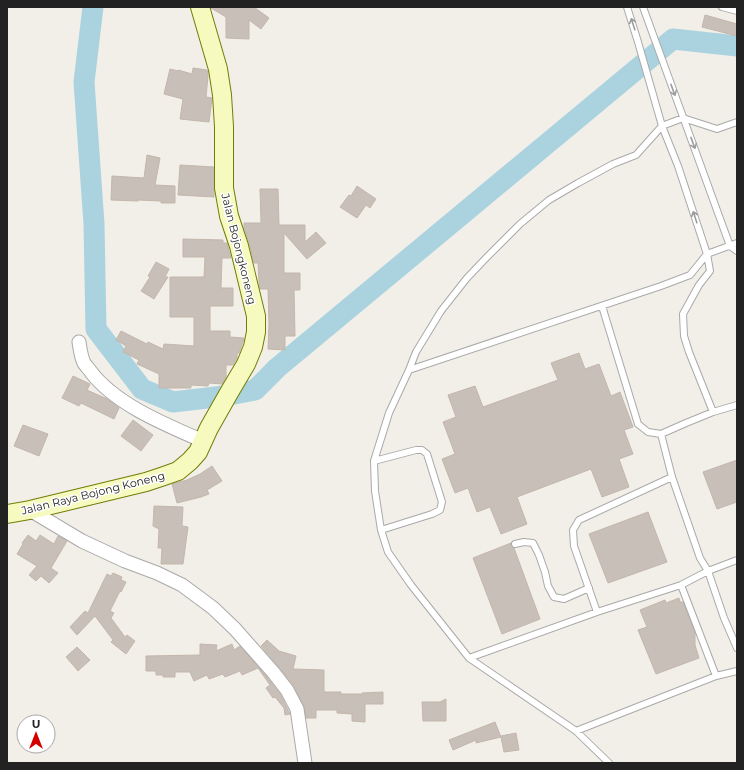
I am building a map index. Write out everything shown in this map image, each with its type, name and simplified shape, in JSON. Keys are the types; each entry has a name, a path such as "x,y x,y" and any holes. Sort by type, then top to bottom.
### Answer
{"main road":[{"name":"Jalan Bojongkoneng","path":"200,7 218,69 222,95 224,127 224,188 229,216 239,246 256,316 256,332 253,347 246,364 230,391"},
{"name":"Jalan Raya Bojong Koneng","path":"7,514 30,510 146,482 178,471 198,452 206,434 230,391"}],"street":[{"path":"79,342 83,362 94,377 108,390 125,402 155,419 206,434"},
{"path":"30,510 82,541 182,585 213,608 235,629 273,672 286,690 297,709 305,763"}],"lane":[{"path":"627,7 662,126 678,166 707,254 710,271 699,285 684,314 684,336 713,412"},
{"path":"643,7 730,246 737,251"},
{"path":"722,7 737,11"},
{"path":"609,763 576,731 470,658 411,585 388,552 381,530 375,491 374,461 389,413 416,352 441,311 467,278 520,224 549,200 613,164 636,155 662,126 683,118 717,129 737,122"},
{"path":"409,370 690,275 707,254 737,243"},
{"path":"602,306 638,424 648,432 661,434 713,412 737,405"},
{"path":"661,434 672,477 700,558 708,571 724,618 737,648"},
{"path":"374,461 416,450 422,450 427,454 442,502 440,510 432,514 381,530"},
{"path":"597,612 574,546 573,530 579,520 672,477"},
{"path":"515,544 524,542 533,544 541,561 548,586 554,598 564,599 589,588"},
{"path":"470,658 597,612 680,585 708,571 737,560"},
{"path":"680,585 716,676"},
{"path":"576,731 716,676 737,671"}],"building":[{"path":"211,7 254,7 269,18 261,29 249,20 249,39 226,38 226,17"},
{"path":"705,15 737,24 737,36 702,27"},
{"path":"193,68 208,71 206,97 212,98 209,122 180,119 183,99 164,94 170,69 192,74"},
{"path":"147,155 160,158 155,185 175,186 175,203 161,203 161,201 111,200 112,176 144,178"},
{"path":"180,165 214,167 214,197 178,195"},
{"path":"357,186 376,199 370,208 366,205 357,218 340,207 349,195 351,196"},
{"path":"260,189 278,189 279,225 305,225 305,242 316,232 326,243 307,259 284,233 284,273 300,273 300,290 294,290 295,336 285,336 285,350 268,349 268,289 260,289 258,263 254,263 244,227 244,223 261,223"},
{"path":"183,239 223,240 223,243 227,243 231,258 222,258 221,288 233,288 233,306 210,306 210,331 230,331 230,337 244,339 233,365 226,365 226,377 222,384 209,383 208,386 191,385 191,388 159,388 159,374 137,364 139,360 123,352 126,346 116,340 121,331 147,344 148,342 163,349 164,344 194,346 194,317 170,317 170,277 204,277 205,257 183,257"},
{"path":"156,262 169,269 165,277 168,277 154,299 141,291 150,277 148,276"},
{"path":"579,353 585,369 599,364 611,396 620,392 633,427 624,430 633,454 619,459 629,487 602,497 591,469 517,497 527,524 501,534 490,507 477,512 468,488 455,493 442,459 455,454 443,422 456,417 448,395 475,386 483,407 558,380 551,363"},
{"path":"73,376 90,384 87,390 107,399 119,408 114,419 81,403 79,406 62,398"},
{"path":"133,420 153,435 141,451 121,436"},
{"path":"23,425 48,434 39,456 14,446"},
{"path":"737,460 737,502 717,509 703,472"},
{"path":"212,466 222,481 207,490 209,494 177,503 172,484 187,480"},
{"path":"154,506 183,507 182,526 188,527 183,564 161,564 162,548 158,548 159,529 153,526"},
{"path":"648,512 667,562 608,583 589,534"},
{"path":"28,535 36,541 40,535 54,544 58,536 67,541 51,568 58,573 49,583 41,576 36,581 29,575 37,566 17,554"},
{"path":"511,543 511,547 514,548 540,619 502,634 473,558"},
{"path":"113,573 122,577 121,580 126,582 110,611 114,613 111,618 125,637 127,635 135,641 126,654 111,642 113,640 95,616 77,635 70,627 85,611 88,613 107,574 111,576"},
{"path":"679,598 680,602 683,602 695,633 695,645 699,658 656,674 638,630 647,627 640,610 665,600 666,603"},
{"path":"267,640 279,651 296,656 293,669 324,670 324,692 362,694 383,692 383,704 365,704 365,722 352,721 352,714 337,713 337,710 316,710 316,718 306,718 304,706 294,686 261,646"},
{"path":"200,644 217,645 216,651 232,644 234,650 240,646 280,694 290,714 285,715 284,708 275,697 273,698 266,688 270,685 258,668 242,675 240,671 225,677 223,674 209,679 207,675 194,681 190,672 175,672 175,677 163,677 163,675 156,675 156,671 146,671 146,656 200,655"},
{"path":"77,647 90,660 78,671 66,657"},
{"path":"446,699 446,721 423,721 422,702 440,702"},
{"path":"495,722 501,737 476,743 476,740 453,750 449,740"},
{"path":"516,733 519,750 504,752 501,736"}],"waterway":[{"path":"93,7 84,82 94,224 96,329 142,389 173,402 224,396 255,390 277,368 673,39 737,46"}]}
